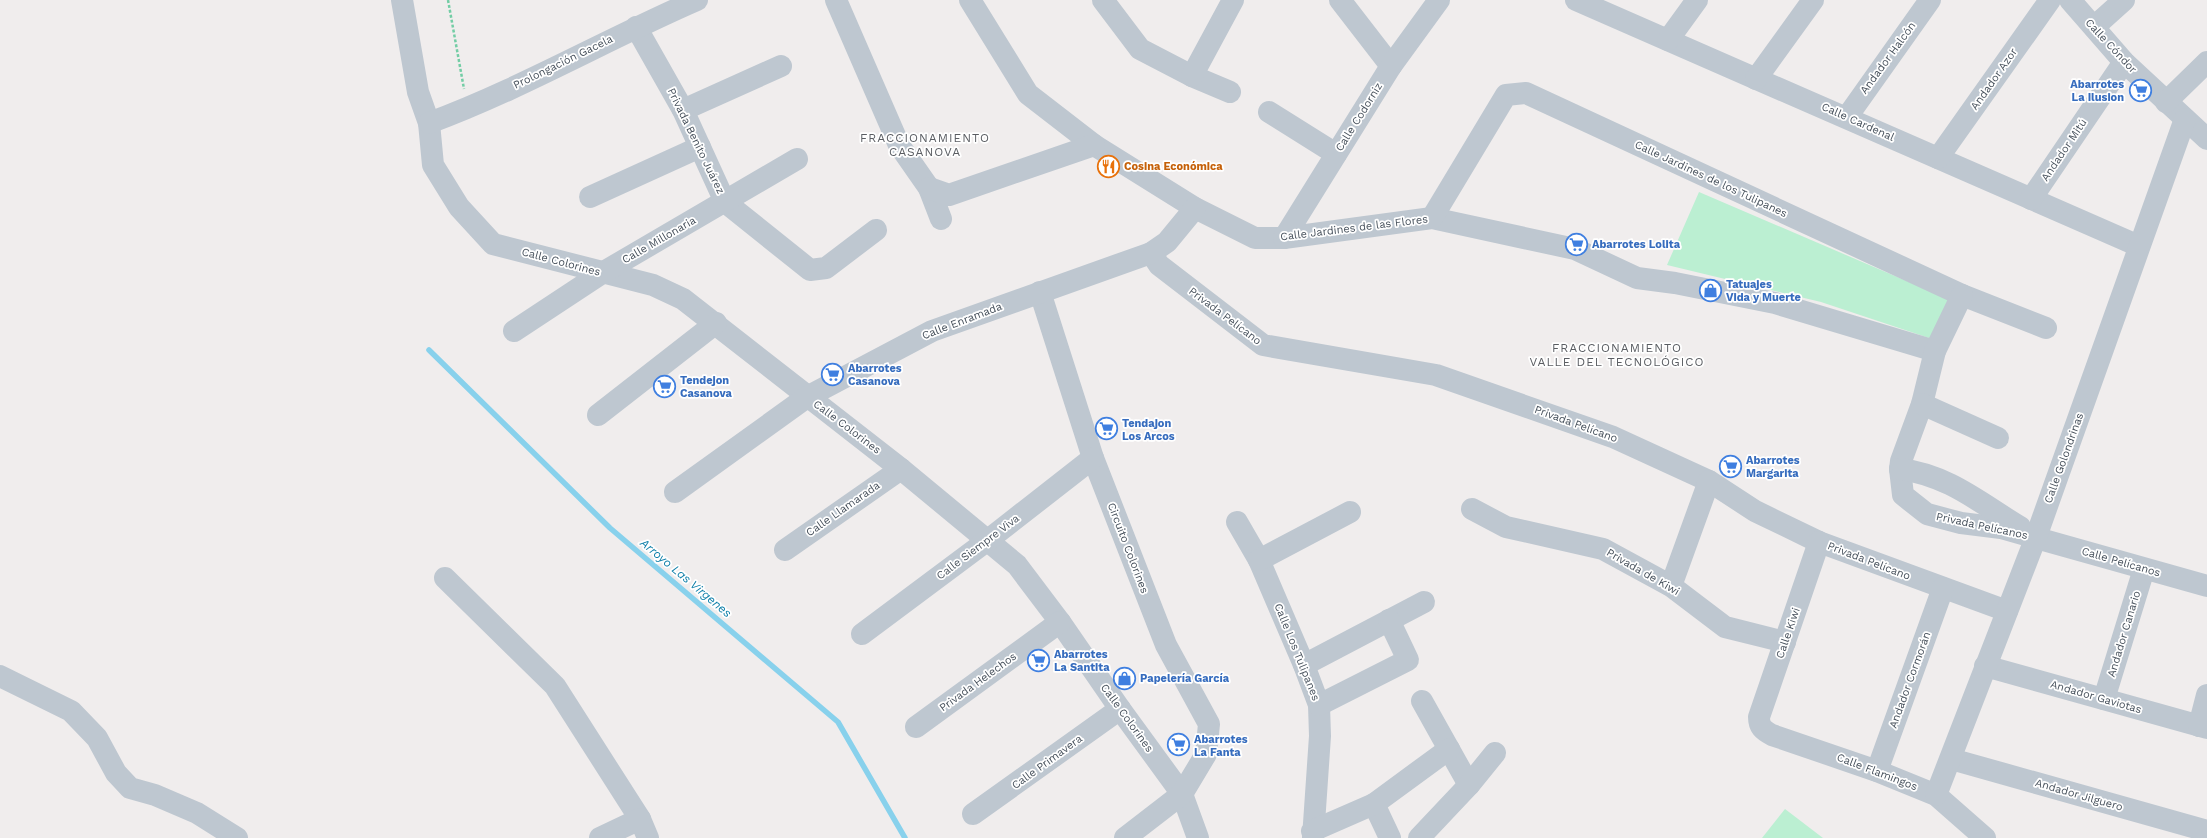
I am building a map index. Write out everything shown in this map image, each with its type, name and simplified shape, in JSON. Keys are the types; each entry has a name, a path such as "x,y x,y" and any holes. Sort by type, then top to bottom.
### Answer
{"street":[{"name":"Calle Colorines","path":"402,0 418,92 429,123 433,165 459,207 493,244 653,285 683,299 716,323 807,397 901,469 988,540 1017,565 1060,622 1120,709 1182,794 1198,838"},
{"name":"Prolongación Gacela","path":"429,123 468,109 636,27 661,7 697,0"},
{"path":"836,0 899,145 929,188 941,219"},
{"name":"Calle Jardines de las Flores","path":"970,0 1028,94 1094,145 1195,208 1255,238 1284,238 1432,218 1575,249 1637,278 1675,283 1775,303 1935,351"},
{"path":"1103,0 1140,49 1192,76 1230,92"},
{"path":"1192,76 1233,0"},
{"path":"1340,0 1391,66"},
{"name":"Calle Codorniz","path":"1284,238 1391,66 1439,0"},
{"name":"Calle Cardenal","path":"1576,0 1847,117 2139,246"},
{"path":"1668,40 1697,0"},
{"path":"1756,79 1813,0"},
{"name":"Andador Halcón","path":"1847,117 1930,0"},
{"name":"Andador Azor","path":"1938,158 2050,0"},
{"name":"Calle Cóndor","path":"2070,0 2124,62 2207,140"},
{"path":"2094,27 2124,0"},
{"name":"Privada Benito Juárez","path":"636,27 683,110 725,202 810,270 826,268 876,230"},
{"name":"Andador Mitú","path":"2031,199 2124,62"},
{"path":"2166,102 2207,62"},
{"path":"683,110 781,66"},
{"name":"Calle Jardines de los Tulipanes","path":"1432,218 1506,95 1526,93 1962,295 2046,328"},
{"path":"1268,112 1336,154"},
{"name":"Calle Golondrinas","path":"1936,795 2036,537 2185,119"},
{"path":"929,188 949,195 1094,145"},
{"path":"590,196 700,147"},
{"name":"Calle Millonaria","path":"514,331 602,273 797,159"},
{"name":"Calle Enramada","path":"676,492 807,397 932,331 1151,253 1167,242 1195,208"},
{"name":"Privada Pelícano","path":"1151,253 1159,265 1263,345 1436,375 1613,437 1709,481 1755,511 1819,542 2007,611"},
{"name":"Circuito Colorines","path":"1040,292 1093,458 1166,645 1209,724 1206,754 1182,794"},
{"path":"1900,470 1922,404 1935,351 1962,295"},
{"path":"598,415 716,323"},
{"path":"1922,404 1998,438"},
{"name":"Calle Siempre Viva","path":"862,634 988,540 1093,458"},
{"name":"Calle Llamarada","path":"785,550 901,469"},
{"name":"Privada Pelícanos","path":"1900,470 1920,472 1947,482 2036,537 2001,528 1961,524 1927,514 1903,495 1900,470"},
{"path":"1672,586 1709,481"},
{"name":"Privada de Kiwi","path":"1472,509 1506,527 1603,549 1672,586 1725,627 1785,642"},
{"path":"1259,560 1350,512"},
{"name":"Calle Los Tulipanes","path":"1237,522 1259,560 1304,665 1319,705 1320,736 1313,834"},
{"name":"Calle Pelícanos","path":"2036,537 2207,586"},
{"name":"Calle Kiwi","path":"1759,724 1759,717 1819,542"},
{"name":"Andador Canario","path":"2104,699 2144,569"},
{"path":"445,578 555,686 644,829 600,838"},
{"name":"Andador Cormorán","path":"1877,771 1943,588"},
{"path":"1304,665 1424,602"},
{"path":"1319,705 1408,660 1389,620"},
{"name":"Privada Helechos","path":"916,727 1060,622"},
{"name":"Andador Gaviotas","path":"1985,666 2203,727"},
{"path":"0,676 71,711 97,738 116,773 130,788 155,795 197,813 237,838"},
{"path":"2203,727 2207,695"},
{"path":"1422,701 1469,785"},
{"name":"Calle Primavera","path":"974,814 1120,709"},
{"name":"Calle Flamingos","path":"1759,724 1764,730 1772,735 1877,771 1936,795 1985,838"},
{"path":"1313,834 1374,804 1449,749"},
{"path":"1420,838 1469,785 1495,753"},
{"name":"Andador Jilguero","path":"1951,759 2207,831"},
{"path":"1125,838 1182,794"},
{"path":"1374,804 1390,838"}],"path":[{"path":"448,0 468,109"}],"green space":[{"path":"1699,192 1951,300 1932,339 1821,302 1667,265"},
{"path":"1785,809 1823,838 1762,838"}],"waterway":[{"name":"Arroyo Las Virgenes","path":"429,350 610,528 838,722 905,838"}],"place":[{"name":"Abarrotes La Ilusion","path":"2140,90"},
{"name":"Cosina Económica","path":"1108,166"},
{"name":"Abarrotes Lolita","path":"1576,244"},
{"name":"Tatuajes Vida y Muerte","path":"1710,290"},
{"name":"Abarrotes Casanova","path":"832,374"},
{"name":"Tendejon Casanova","path":"665,386"},
{"name":"Tendajon Los Arcos","path":"1107,429"},
{"name":"Abarrotes Margarita","path":"1731,466"},
{"name":"Abarrotes La Santita","path":"1039,660"},
{"name":"Papelería García","path":"1125,678"},
{"name":"Abarrotes La Fanta","path":"1179,745"}],"district":[{"name":"FRACCIONAMIENTO CASANOVA","path":"925,145"},
{"name":"FRACCIONAMIENTO VALLE DEL TECNOLÓGICO","path":"1617,355"}]}
